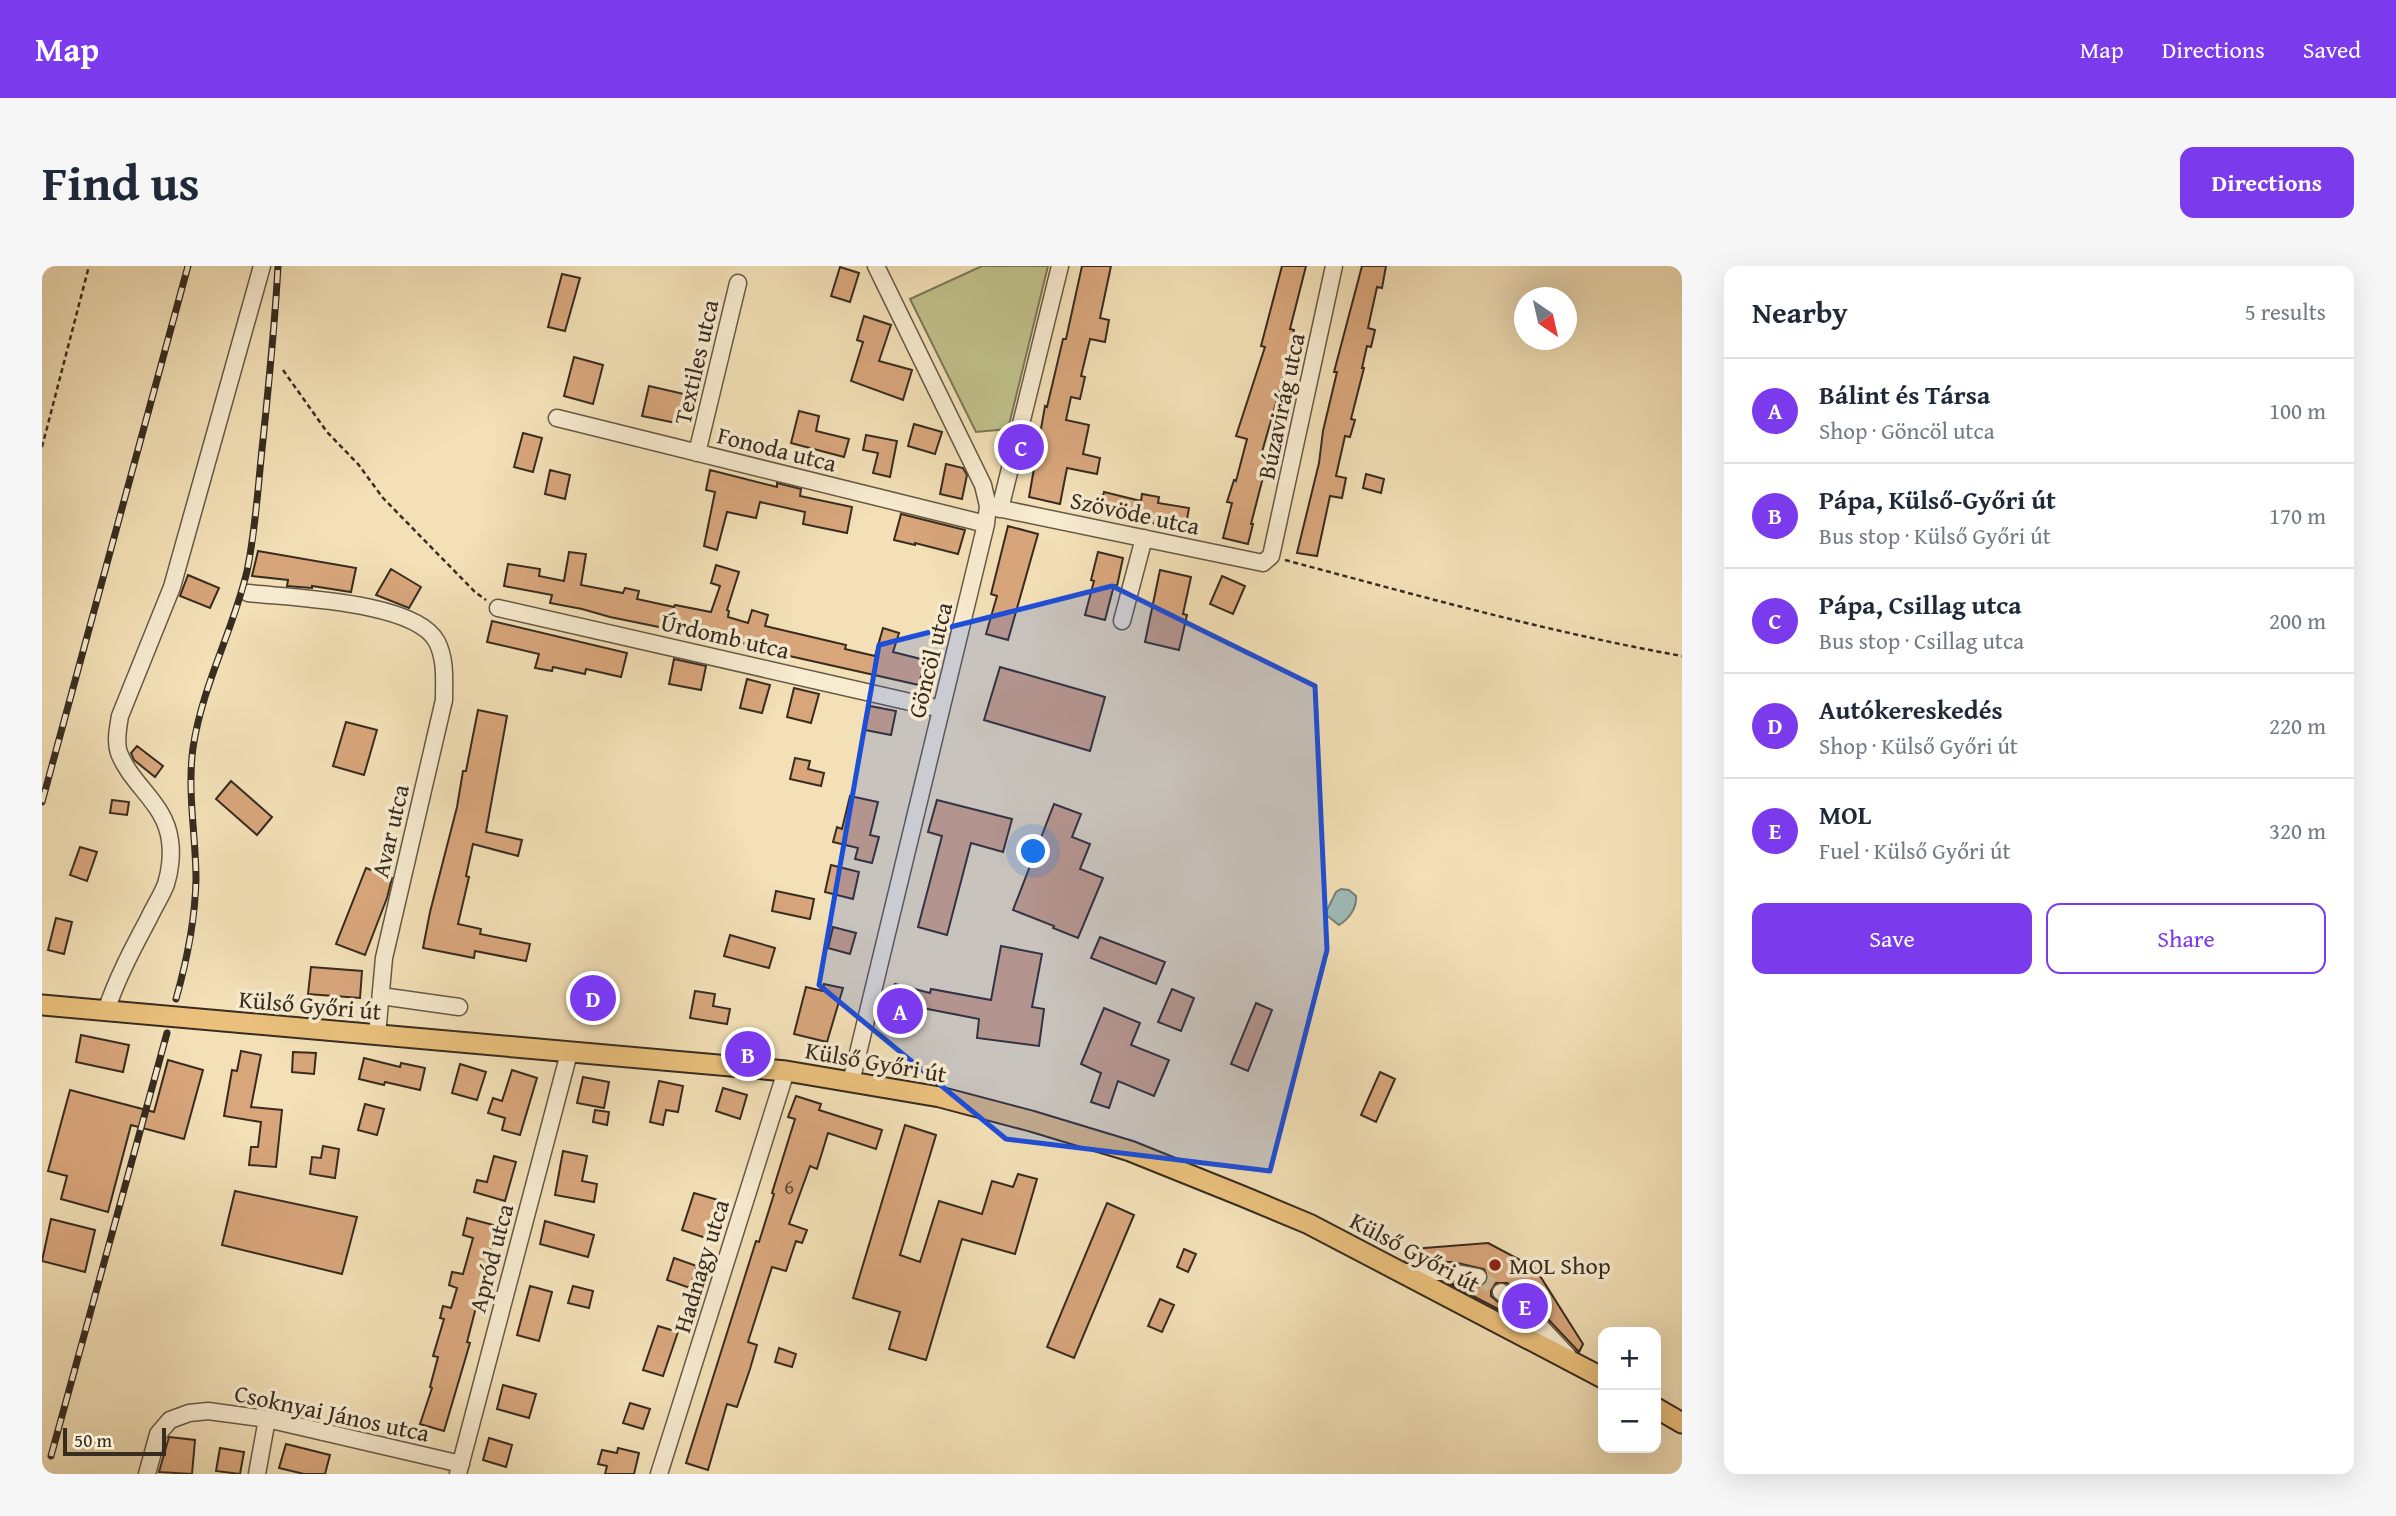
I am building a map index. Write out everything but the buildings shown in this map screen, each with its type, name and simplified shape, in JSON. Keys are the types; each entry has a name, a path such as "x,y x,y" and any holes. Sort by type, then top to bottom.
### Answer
{"main road":[{"name":"Külső Győri út","path":"42,1005 786,1071 940,1097 1130,1151 1309,1224 1598,1376"},
{"path":"1661,1411 1682,1423"}],"street":[{"path":"106,1011 115,985 167,882 170,857 170,841 165,823 155,803 119,752 117,733 120,716 172,587 262,266"},
{"name":"Göncöl utca","path":"851,1082 986,524 994,508 876,266"},
{"path":"994,508 1060,266"},
{"name":"Búzavirág utca","path":"1271,556 1334,266"},
{"name":"Textiles utca","path":"697,453 738,283"},
{"name":"Fonoda utca","path":"557,418 986,524"},
{"name":"Szövöde utca","path":"994,508 1263,563 1271,556"},
{"path":"1122,621 1144,538"},
{"name":"Avar utca","path":"248,593 382,609 412,620 436,640 444,663 444,700 384,958 377,1035"},
{"name":"Úrdomb utca","path":"498,608 941,709"},
{"path":"380,996 459,1007"},
{"name":"Apród utca","path":"459,1469 569,1053"},
{"name":"Hadnagy utca","path":"659,1474 786,1071"},
{"path":"1397,1271 1451,1272 1478,1277"},
{"path":"1501,1292 1520,1305 1577,1365"},
{"name":"Csoknyai János utca","path":"147,1474 158,1434 170,1420 189,1413 208,1411 267,1419 459,1469"},
{"path":"257,1474 267,1419"}],"path":[{"path":"42,447 89,266"},
{"path":"283,370 327,432 358,464 383,498 475,592 498,608"},
{"path":"1271,556 1465,607 1637,648 1682,656"}],"highlighted area":[{"path":"1112,586 1315,686 1327,950 1270,1171 1006,1139 819,985 879,645"}],"green space":[{"path":"982,266 1048,266 1008,429 976,432 910,299"}],"water":[{"path":"1341,889 1349,890 1356,896 1356,900 1352,913 1339,925 1325,914 1336,892"}],"tunnel":[{"path":"1478,1277 1501,1292"}],"railway":[{"path":"42,802 188,266"},
{"path":"176,999 194,910 196,864 191,781 193,748 203,703 241,593 250,555 270,375 278,266"},
{"path":"51,1456 167,1033"}],"place":[{"name":"Pápa, Csillag utca","path":"1021,447"},
{"name":"Autókereskedés","path":"593,998"},
{"name":"Bálint és Társa","path":"900,1011"},
{"name":"Pápa, Külső-Győri út","path":"748,1054"},
{"name":"MOL Shop","path":"1495,1265"},
{"name":"MOL","path":"1525,1306"}]}
